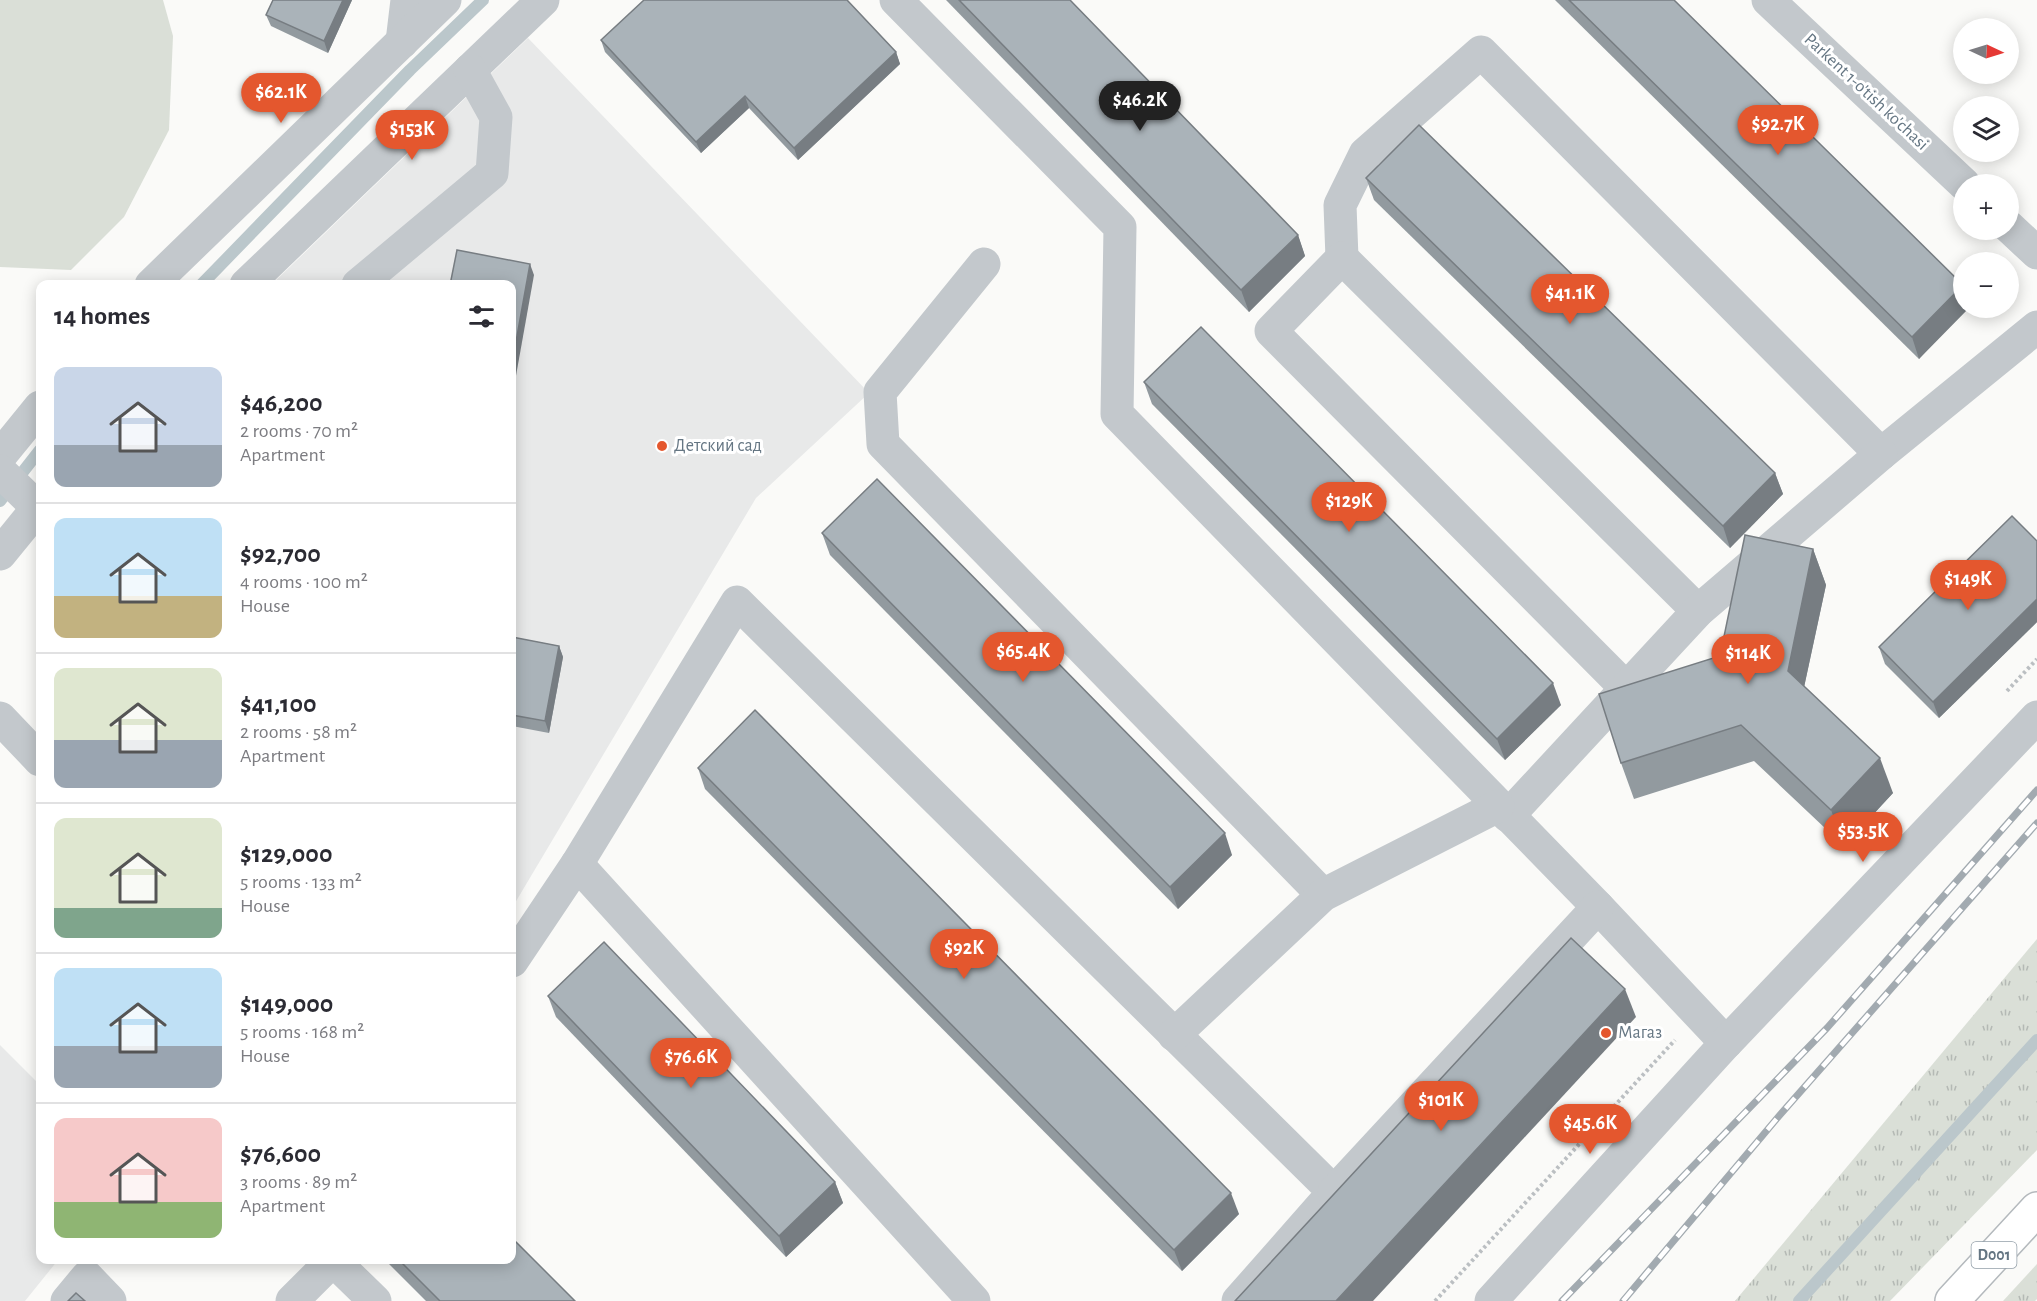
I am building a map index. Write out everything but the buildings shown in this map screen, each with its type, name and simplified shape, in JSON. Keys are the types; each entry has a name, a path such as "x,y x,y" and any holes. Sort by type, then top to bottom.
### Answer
{"highway":[{"name":"D001","path":"1952,1301 2037,1209"}],"street":[{"path":"402,42 407,0"},
{"path":"156,280 446,0"},
{"path":"251,280 543,0"},
{"path":"896,0 1120,227 1117,414 1598,907 1726,1043"},
{"name":"Parkent 1-o'tish ko'chasi","path":"1768,0 1953,174"},
{"path":"1698,610 1342,258 1340,205 1365,154 1481,52 1881,454"},
{"path":"364,280 410,239 492,173 496,117 470,70"},
{"path":"2019,236 2037,253"},
{"path":"1342,258 1271,331 1625,687"},
{"path":"984,264 880,392 883,444 1323,895"},
{"path":"1174,1035 1323,895 1503,811 1698,610 1881,454 2037,327"},
{"path":"0,554 36,420"},
{"path":"516,955 577,864 737,602 1334,1192"},
{"path":"1491,1301 1726,1043 2037,717"},
{"path":"0,718 36,755"},
{"path":"577,864 974,1301"},
{"path":"1238,1301 1334,1192 1598,907"},
{"path":"292,1301 329,1264"},
{"path":"342,1264 342,1269 375,1301"},
{"path":"67,1301 87,1277 110,1301"}],"shaded area":[{"name":"Детский сад","path":"528,38 869,393 756,498 516,901 516,280 276,280"},
{"path":"0,1045 36,1081 36,1264 55,1264 25,1301 0,1301"}],"green space":[{"path":"0,0 163,0 173,36 169,130 124,217 71,270 0,267"},
{"path":"2037,939 2037,1150 1890,1301 1735,1301"},
{"path":"2037,1264 2037,1299 2035,1301 2003,1301"}],"waterway":[{"path":"206,280 410,70 483,0"},
{"path":"0,501 36,455"},
{"path":"1799,1301 2037,1040"}],"railway":[{"path":"1562,1301 1827,1028 2037,790"},
{"path":"1623,1301 1779,1116 2037,823"}],"place":[{"name":"Детский сад","path":"662,446"},
{"name":"Магаз","path":"1606,1033"}]}
